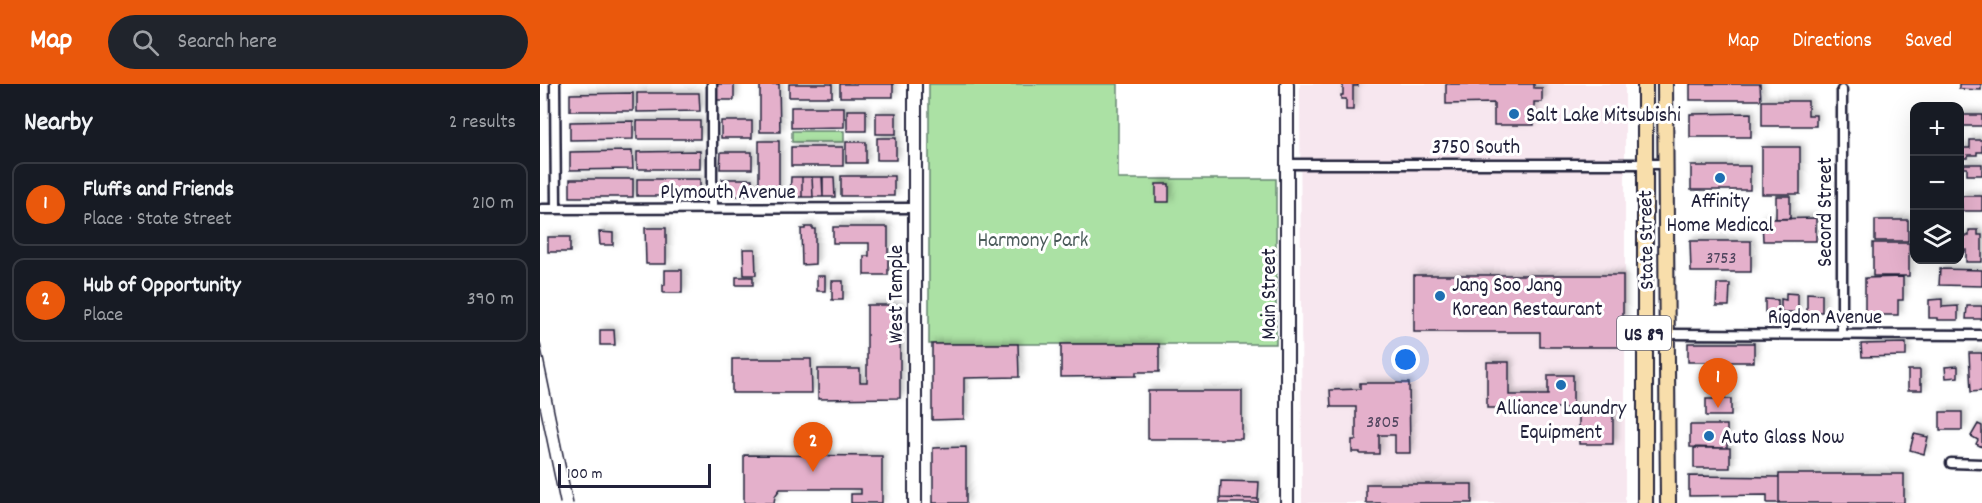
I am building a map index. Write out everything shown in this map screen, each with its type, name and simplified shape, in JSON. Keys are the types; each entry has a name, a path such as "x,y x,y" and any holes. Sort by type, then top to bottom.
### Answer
{"main road":[{"name":"State Street","path":"1645,84 1645,503"},
{"name":"State Street","path":"1665,84 1668,503"}],"street":[{"path":"555,84 556,209"},
{"path":"712,84 712,209"},
{"name":"West Temple","path":"915,84 915,503"},
{"name":"Main Street","path":"1287,84 1287,503"},
{"name":"Secord Street","path":"1842,90 1842,334"},
{"name":"3750 South","path":"1287,164 1665,164"},
{"name":"Plymouth Avenue","path":"542,209 915,208"},
{"name":"Rigdon Avenue","path":"1667,334 1982,335"},
{"path":"1951,463 1982,464"}],"shaded area":[{"path":"1300,84 1625,84 1625,503 1302,503"}],"green space":[{"name":"Harmony Park","path":"929,84 1118,84 1118,179 1276,179 1276,344 929,344"},
{"path":"792,131 844,131 844,142 792,142"}],"building":[{"path":"717,84 734,84 734,100 717,100"},
{"path":"760,84 779,84 780,132 760,132"},
{"path":"789,84 832,84 832,97 789,97"},
{"path":"840,84 893,84 893,97 840,97"},
{"path":"1343,84 1358,84 1358,86 1353,86 1353,110 1346,110 1346,99 1341,99"},
{"name":"Salt Lake Mitsubishi","path":"1446,84 1534,84 1534,88 1542,88 1542,102 1534,102 1534,125 1494,125 1494,103 1446,104"},
{"path":"1690,84 1760,84 1761,100 1690,100"},
{"path":"1959,84 1981,84 1981,90 1959,89"},
{"path":"633,93 633,111 570,111 570,94"},
{"path":"637,93 699,93 700,111 637,112"},
{"path":"1762,101 1808,101 1808,115 1816,115 1816,126 1762,126"},
{"path":"791,107 844,107 844,127 791,128"},
{"path":"847,110 866,110 866,131 847,131"},
{"path":"876,113 896,113 896,134 876,134"},
{"path":"1751,113 1751,137 1690,137 1690,114"},
{"path":"1964,115 1982,115 1982,126 1964,126"},
{"path":"633,121 633,139 570,140 570,122"},
{"path":"637,121 700,121 700,139 637,139"},
{"path":"721,121 752,121 752,138 721,138"},
{"path":"877,138 896,138 896,160 877,160"},
{"path":"1970,140 1982,140 1982,152 1964,158 1964,148 1970,148"},
{"path":"759,141 779,141 779,194 759,194"},
{"path":"846,142 866,142 866,163 846,163"},
{"path":"791,147 843,147 843,166 791,166"},
{"path":"1762,147 1800,147 1800,194 1762,194"},
{"path":"632,151 633,169 570,170 570,152"},
{"path":"700,151 700,169 637,169 637,152"},
{"path":"721,152 752,152 752,169 720,169"},
{"path":"1964,164 1982,164 1982,175 1967,175 1967,168 1964,168"},
{"name":"Affinity Home Medical","path":"1691,166 1750,166 1750,190 1691,190"},
{"path":"841,176 894,176 894,196 841,196"},
{"path":"791,177 802,177 802,197 790,197"},
{"path":"802,177 812,177 813,197 802,197"},
{"path":"812,177 823,177 823,197 813,197"},
{"path":"822,177 834,177 835,197 823,197"},
{"path":"570,179 633,179 633,197 570,197"},
{"path":"637,179 700,179 700,196 637,196"},
{"path":"722,179 752,179 752,196 722,196"},
{"path":"1156,184 1169,184 1169,202 1156,202"},
{"path":"1776,196 1790,196 1790,219 1776,219"},
{"path":"1964,196 1982,196 1982,211 1964,211"},
{"path":"1816,218 1816,241 1763,241 1762,219"},
{"path":"1875,220 1908,220 1908,241 1875,241"},
{"path":"805,227 815,229 815,264 802,265 801,229"},
{"path":"833,227 888,227 888,275 864,275 864,256 869,256 869,243 833,243"},
{"path":"645,228 666,228 666,264 646,264"},
{"path":"1969,230 1978,230 1978,235 1982,235 1982,262 1966,262 1964,236 1969,236"},
{"path":"599,232 613,233 613,245 600,245"},
{"path":"548,237 570,237 570,252 548,252"},
{"path":"1690,241 1751,241 1751,272 1691,272"},
{"path":"1873,243 1909,243 1909,276 1873,276"},
{"path":"743,249 755,249 756,275 744,275"},
{"path":"1940,269 1982,270 1982,286 1939,285"},
{"path":"665,270 682,270 682,293 663,293"},
{"path":"1414,275 1623,275 1623,347 1540,347 1540,332 1414,332"},
{"path":"817,276 825,276 825,291 817,291"},
{"path":"736,277 753,277 753,285 736,285"},
{"path":"1903,277 1903,300 1898,300 1898,315 1865,315 1865,278"},
{"path":"832,281 843,281 843,300 832,300"},
{"path":"1717,284 1730,284 1729,306 1716,306"},
{"path":"1786,293 1798,294 1798,312 1781,312 1781,299 1786,300"},
{"path":"1807,293 1822,294 1822,312 1807,312"},
{"path":"1765,299 1778,300 1778,312 1765,312"},
{"path":"1942,299 1942,307 1958,306 1958,320 1929,318 1929,300"},
{"path":"867,305 900,305 900,398 818,399 818,369 860,369 860,382 867,382"},
{"path":"1967,306 1982,306 1982,319 1966,319"},
{"path":"600,330 614,330 615,345 600,345"},
{"path":"1688,343 1754,343 1754,362 1688,362"},
{"path":"1906,343 1906,356 1862,357 1861,344"},
{"path":"932,344 1018,344 1019,377 964,378 964,419 932,420"},
{"path":"1061,344 1159,344 1159,372 1136,372 1136,376 1061,377"},
{"path":"1969,353 1982,353 1982,391 1971,392"},
{"path":"732,359 811,359 812,393 732,393"},
{"name":"Alliance Laundry Equipment","path":"1487,362 1509,362 1509,395 1548,395 1548,375 1573,375 1573,408 1487,408"},
{"path":"1958,366 1958,377 1946,378 1945,367"},
{"path":"1908,370 1920,370 1922,390 1908,390"},
{"path":"1360,383 1409,383 1410,453 1395,453 1395,435 1379,435 1379,454 1352,452 1352,440 1356,440 1356,407 1331,407 1330,390 1360,389"},
{"path":"1148,391 1242,391 1242,439 1148,439"},
{"path":"1706,399 1731,399 1731,416 1706,416"},
{"path":"1579,411 1613,411 1613,444 1579,444"},
{"path":"1940,412 1962,412 1962,430 1940,430"},
{"path":"1978,424 1982,426 1982,447 1976,444 1978,440 1971,436"},
{"name":"Auto Glass Now","path":"1690,425 1727,425 1727,448 1690,447"},
{"path":"1914,434 1928,437 1924,454 1910,450"},
{"path":"966,447 966,503 933,503 933,448"},
{"path":"1694,448 1730,448 1730,468 1694,468"},
{"path":"744,455 882,456 882,503 851,503 851,494 861,494 861,489 780,489 775,496 774,503 744,503"},
{"path":"1779,474 1904,474 1904,503 1779,503"},
{"path":"1689,476 1779,477 1779,503 1767,503 1767,495 1689,496"},
{"path":"1221,481 1259,482 1258,499 1220,498"},
{"path":"1366,484 1472,484 1472,503 1366,503"},
{"path":"1220,498 1258,499 1258,503 1220,503"}],"tram line":[{"path":"540,343 573,503"},
{"path":"540,407 560,503"}],"place":[{"name":"Salt Lake Mitsubishi","path":"1514,114"},
{"name":"Affinity Home Medical","path":"1720,178"},
{"name":"Jang Soo Jang Korean Restaurant","path":"1440,296"},
{"name":"Alliance Laundry Equipment","path":"1561,385"},
{"name":"Fluffs and Friends","path":"1718,408"},
{"name":"Auto Glass Now","path":"1709,436"},
{"name":"Hub of Opportunity","path":"813,472"}]}
